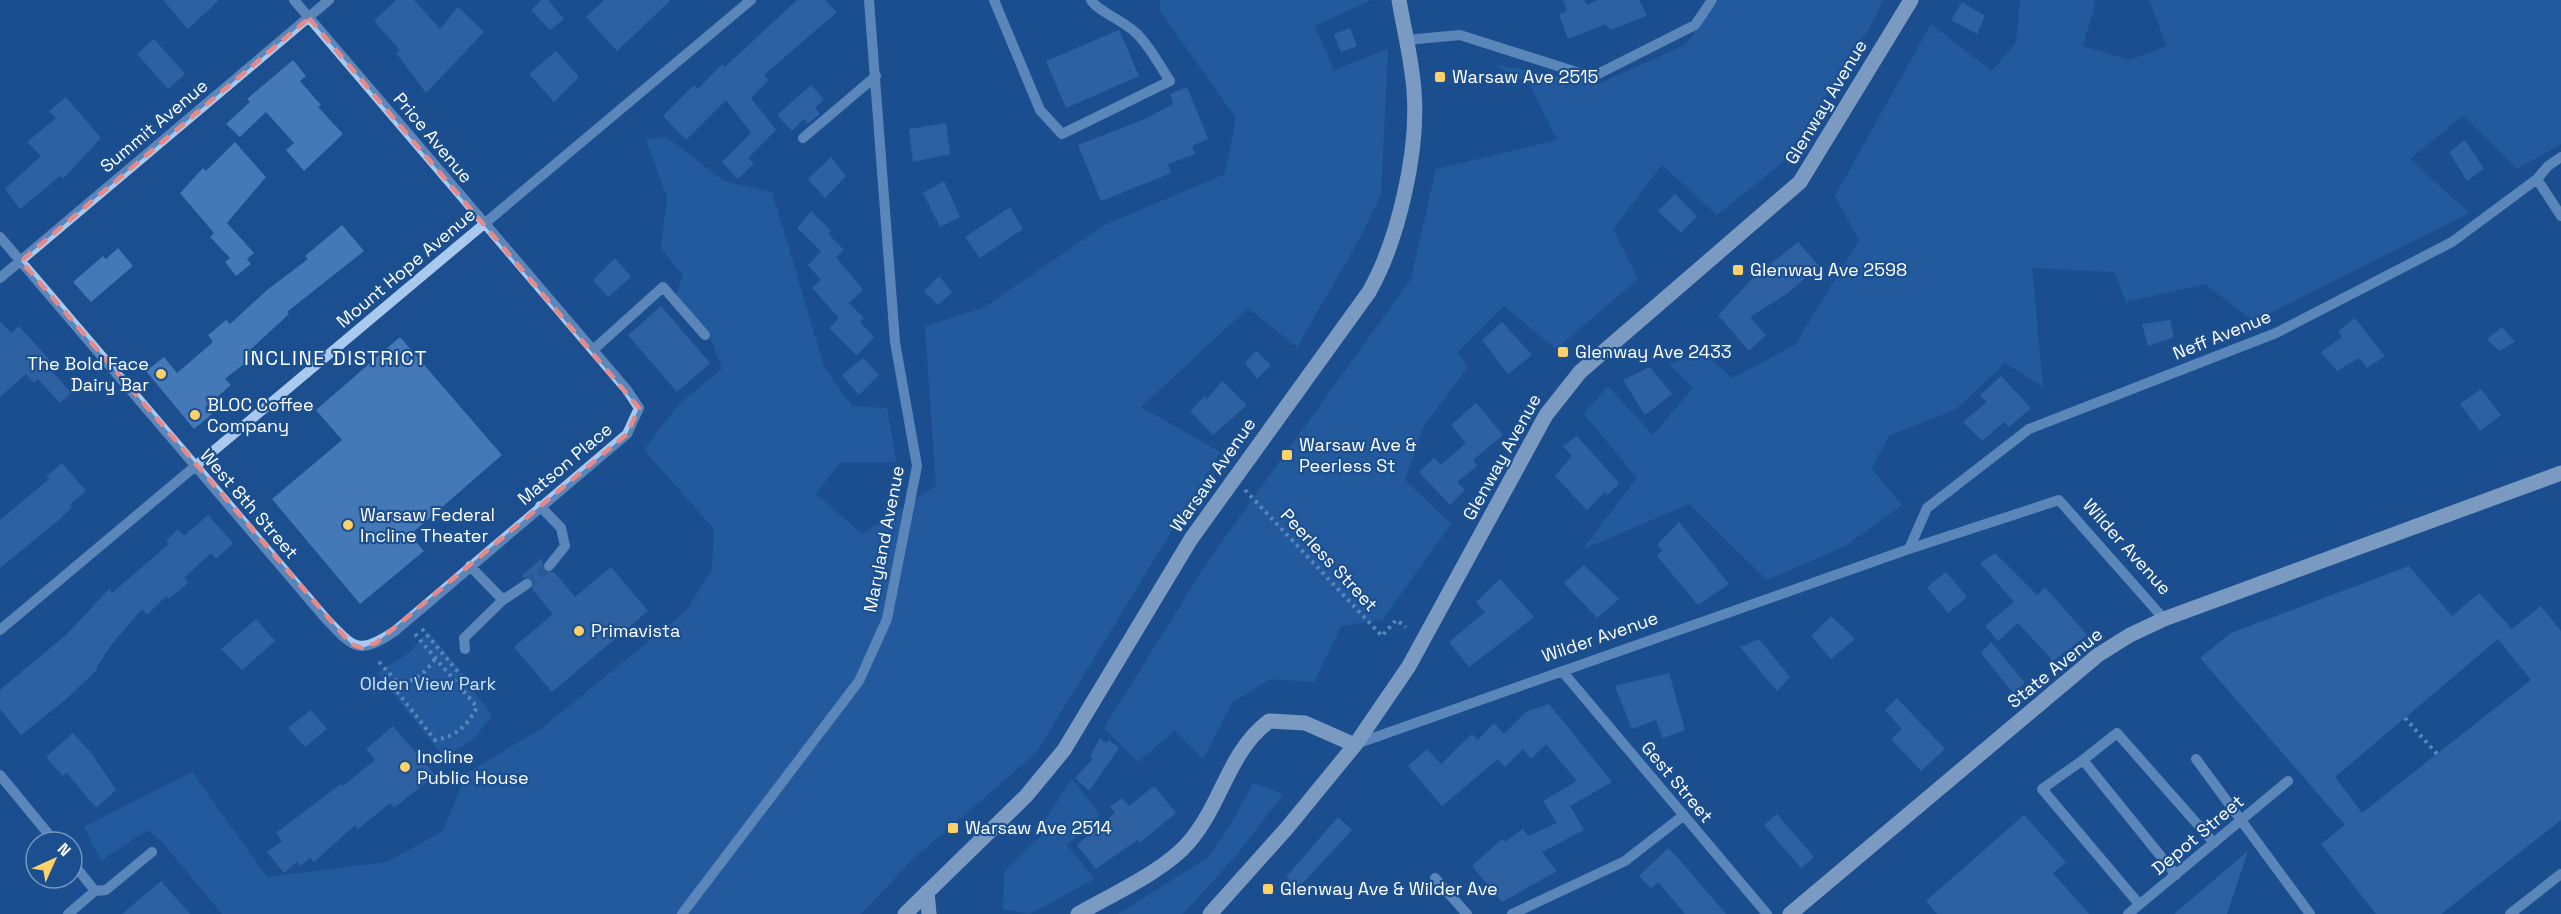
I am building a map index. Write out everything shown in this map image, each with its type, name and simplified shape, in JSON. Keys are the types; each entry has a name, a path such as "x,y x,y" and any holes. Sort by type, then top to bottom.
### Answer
{"main road":[{"name":"Warsaw Avenue","path":"905,914 1026,796 1064,750 1191,539 1369,292 1384,266 1397,224 1414,135 1414,92 1399,0"},
{"name":"Glenway Avenue","path":"1210,914 1287,828 1354,744 1409,666 1546,415 1560,395 1580,372 1800,182 1911,0"},
{"name":"State Avenue","path":"1790,914 2098,655 2130,635 2164,618 2561,473"},
{"path":"1078,914 1172,858 1189,842 1203,823 1246,741 1269,721 1305,723 1354,744"},
{"path":"927,892 930,914"}],"street":[{"name":"Price Avenue","path":"294,0 593,350 639,408"},
{"name":"Summit Avenue","path":"0,278 330,0"},
{"name":"Mount Hope Avenue","path":"0,630 751,0"},
{"name":"Maryland Avenue","path":"682,914 860,681 887,619 917,466 895,342 869,0"},
{"path":"994,0 1016,59 1040,110 1062,134 1170,81 1138,35 1119,18 1094,7 1090,0"},
{"path":"1406,40 1460,35 1592,78 1695,25 1712,0"},
{"path":"803,138 876,76"},
{"name":"Neff Avenue","path":"1910,549 1927,508 2029,429 2276,333 2452,242 2537,179 2548,166 2561,158"},
{"path":"2537,179 2561,216"},
{"name":"West 8th Street","path":"0,237 326,619 351,644 362,648"},
{"path":"593,350 663,287 705,335"},
{"name":"Matson Place","path":"362,648 376,644 395,631 627,434 639,408"},
{"name":"Wilder Avenue","path":"1354,744 1910,549 2059,500 2164,618"},
{"path":"540,506 561,528 566,546 549,566"},
{"path":"470,566 503,600"},
{"path":"465,649 464,638 470,630 503,600 527,584"},
{"name":"Gest Street","path":"1562,671 1767,914"},
{"path":"2139,904 2042,789 2117,733 2214,843"},
{"path":"2196,759 2310,914"},
{"path":"2083,760 2176,875"},
{"path":"0,775 45,830"},
{"name":"Depot Street","path":"2128,914 2288,781"},
{"path":"1512,914 1625,861 1684,815"},
{"path":"68,914 95,891 106,890 152,852"},
{"path":"2510,914 2561,874"},
{"path":"84,877 95,891"},
{"path":"1435,878 1467,914"}],"path":[{"name":"Peerless Street","path":"1233,478 1382,636 1396,620 1406,627"},
{"path":"422,629 463,678 461,688"},
{"path":"415,634 436,657 477,707 468,724 450,738 435,740 392,685 412,682 426,672 436,657"},
{"path":"379,662 399,684"},
{"path":"2405,718 2437,754"}],"highlighted area":[{"path":"309,18 639,408 627,434 376,643 362,648 351,644 21,261"}],"green space":[{"path":"1160,0 1371,0 1315,26 1334,70 1388,49 1381,194 1359,240 1297,347 1248,308 1141,407 1220,452 1036,753 913,859 861,914 222,914 162,842 147,830 101,861 84,827 192,772 267,877 387,862 443,831 467,773 542,728 686,611 712,570 714,529 644,450 679,404 722,369 710,336 676,295 683,275 661,249 667,197 646,140 666,137 724,181 772,192 825,369 852,406 887,408 896,462 840,462 816,494 862,534 936,486 925,326 983,308 1105,225 1225,174 1236,118 1160,11"},
{"path":"1719,0 1883,0 1873,22 1782,163 1717,215 1662,165 1613,229 1638,279 1556,349 1504,306 1457,353 1468,367 1423,427 1405,480 1451,524 1383,619 1341,626 1314,682 1270,679 1232,703 1203,759 1175,730 1138,762 1104,728 1208,561 1411,279 1436,169 1557,140 1529,83 1492,64 1598,84 1685,45"},
{"path":"2020,0 2093,0 2095,5 2083,46 2130,60 2167,46 2149,0 2561,0 2561,144 2517,169 2464,115 2410,159 2469,213 2254,321 2205,284 2126,302 2114,272 2032,268 2043,387 2005,363 1955,410 1890,435 1871,468 1902,505 1845,546 1767,580 1689,504 1582,550 1637,478 1584,414 1608,386 1653,435 1693,388 1669,364 1701,352 1733,378 1795,345 1859,240 1835,196 1931,24 1992,71 2016,42"},
{"name":"Olden View Park","path":"428,631 492,715 474,739 444,757 377,673 409,653"},
{"path":"1072,779 1100,815 1067,845 1094,879 1030,914 1003,909 1004,871 1041,836 1045,820"},
{"path":"1253,783 1283,794 1239,852 1183,914 1118,914 1207,858 1230,826"}],"building":[{"path":"163,0 219,0 188,29"},
{"path":"396,0 414,0 440,29 458,7 484,32 426,93 396,53 400,50 374,21"},
{"path":"541,0 548,0 564,19 550,30 531,10"},
{"path":"604,0 671,0 617,51 586,17"},
{"path":"797,0 825,0 837,12 764,75 769,80 751,98 776,130 748,158 754,163 738,179 722,162 751,133 726,100 686,140 663,116 694,85 698,89 722,64 725,67"},
{"path":"1563,0 1585,0 1587,5 1598,0 1639,0 1647,16 1610,30 1606,24 1568,39 1559,15 1567,10"},
{"path":"1962,2 1985,16 1977,34 1951,20"},
{"path":"1350,28 1357,46 1341,52 1334,34"},
{"path":"1119,30 1139,76 1066,108 1046,61"},
{"path":"154,39 185,74 168,89 137,54"},
{"path":"556,51 579,77 554,102 529,74"},
{"path":"293,60 306,76 300,81 321,105 318,107 343,134 304,171 286,150 294,143 266,112 240,137 226,124 250,102 247,99"},
{"path":"811,85 824,99 815,108 820,114 807,124 804,119 792,131 777,115"},
{"path":"1187,87 1208,139 1192,146 1195,154 1168,164 1171,173 1101,201 1078,145 1147,118 1173,104 1170,94"},
{"path":"66,97 101,138 63,179 60,176 20,209 5,189 41,156 27,142 56,118 49,111"},
{"path":"946,123 950,154 913,162 909,129"},
{"path":"2465,140 2484,169 2467,181 2449,152"},
{"path":"235,142 266,177 227,223 254,253 247,259 251,264 236,276 225,262 230,258 210,237 214,233 180,193 203,168 206,171"},
{"path":"831,157 846,176 825,198 808,179"},
{"path":"944,181 960,217 940,227 923,193"},
{"path":"1675,194 1697,216 1681,233 1658,211"},
{"path":"1010,207 1023,229 980,258 965,237"},
{"path":"811,211 831,231 828,234 844,250 836,257 863,290 849,303 864,318 860,322 874,337 857,356 829,328 839,318 812,288 821,280 808,265 821,251 797,228"},
{"path":"342,225 364,251 287,312 289,314 250,350 255,355 225,379 231,385 205,407 212,414 194,429 146,371 164,357 177,373 213,342 208,335 226,320 230,324 267,290 308,259 305,256"},
{"path":"1798,242 1819,266 1788,293 1750,317 1766,335 1749,351 1718,315 1752,279"},
{"path":"118,248 133,266 91,302 73,282 103,256 106,259"},
{"path":"615,258 631,277 608,297 593,280"},
{"path":"939,276 952,292 938,305 924,291"},
{"path":"661,306 710,363 677,392 628,335"},
{"path":"2355,318 2385,356 2367,368 2359,358 2337,371 2321,352 2342,337 2338,331"},
{"path":"2170,320 2174,337 2148,346 2142,324"},
{"path":"0,321 11,333 19,326 54,365 50,369 71,393 60,403 38,379 34,383 26,374 0,397"},
{"path":"1502,322 1532,355 1508,374 1482,340"},
{"path":"2502,327 2515,342 2499,351 2487,339"},
{"path":"400,337 502,455 410,535 424,551 360,604 272,499 342,440 316,410"},
{"path":"1256,351 1271,365 1257,379 1245,363"},
{"path":"863,358 879,375 859,395 842,375"},
{"path":"1650,367 1672,394 1645,415 1623,380"},
{"path":"2001,376 2031,408 2009,427 2004,422 1982,441 1963,422 1987,402 1980,395"},
{"path":"1222,381 1247,405 1213,435 1190,411 1205,396 1207,399"},
{"path":"2481,389 2501,415 2480,431 2460,404"},
{"path":"1476,403 1503,435 1473,460 1477,466 1457,482 1465,490 1450,505 1419,472 1434,458 1441,465 1466,443 1451,425"},
{"path":"1577,436 1619,483 1608,495 1605,492 1587,510 1555,476 1572,456 1563,446"},
{"path":"62,463 86,491 70,504 72,507 60,519 0,568 0,520 49,479 46,477"},
{"path":"208,515 233,543 216,559 211,553 184,578 188,583 169,599 166,596 147,615 142,609 112,644 96,668 97,670 65,700 21,735 0,709 0,690 67,634 109,589 112,593 169,544 166,541 178,529 184,536"},
{"path":"1679,522 1729,584 1698,605 1657,556 1662,550 1657,545"},
{"path":"1995,553 2037,595 2045,587 2087,635 2053,661 2018,623 1998,641 1985,626 2014,602 1980,563"},
{"name":"Primavista","path":"542,558 544,571 554,572 575,597 611,567 648,611 552,692 514,647 553,614 532,589 533,579 521,577"},
{"path":"1584,565 1619,599 1597,618 1564,583"},
{"path":"2409,566 2452,616 2479,593 2512,629 2541,606 2561,631 2561,820 2441,914 2376,914 2321,844 2345,825 2200,658 2231,633","holes":["2498,639 2531,680 2362,813 2335,777"]},
{"path":"1946,572 1967,597 1948,613 1927,587"},
{"path":"1500,579 1534,617 1469,667 1449,642 1485,612 1476,602"},
{"path":"1831,616 1855,639 1831,659 1811,636"},
{"path":"256,619 275,641 242,670 221,649"},
{"path":"1759,639 1790,677 1777,691 1740,647"},
{"path":"1991,642 2025,683 2013,693 1981,653"},
{"path":"1669,673 1685,730 1663,738 1656,720 1632,729 1615,686"},
{"path":"1897,698 1945,749 1921,771 1891,739 1902,729 1885,710"},
{"path":"1549,704 1612,782 1570,806 1584,830 1542,852 1557,871 1502,902 1472,866 1502,839 1505,842 1523,829 1528,836 1557,823 1543,801 1577,781 1546,744 1531,759 1523,749 1505,767 1498,759 1442,806 1408,766 1427,749 1441,764 1472,734 1478,740 1494,723 1504,734 1526,712"},
{"path":"311,710 327,729 305,747 288,728"},
{"path":"393,726 435,775 394,808 390,803 358,829 355,825 314,862 310,858 301,866 297,862 284,873 267,852 282,841 276,833 341,784 343,786 375,760 366,749"},
{"path":"73,733 92,754 116,790 96,808 67,773 63,776 46,757"},
{"path":"1100,738 1106,743 1109,740 1119,748 1089,791 1075,778 1093,759 1090,756"},
{"path":"1154,786 1176,813 1139,843 1137,840 1096,869 1077,845 1115,813 1110,807 1122,798 1129,806"},
{"path":"1777,814 1814,857 1801,868 1764,825"},
{"path":"2024,815 2066,862 2053,873 2089,914 1937,914 1926,901"},
{"path":"1338,817 1352,830 1297,889 1286,877"},
{"path":"1668,848 1726,914 1685,914 1658,882 1651,888 1639,876"},
{"path":"2248,851 2227,914 2174,914"},
{"path":"161,881 190,914 122,914"}],"tunnel":[{"path":"527,584 549,566"}],"place":[{"name":"Warsaw Ave 2515","path":"1440,77"},
{"name":"Glenway Ave 2598","path":"1738,270"},
{"name":"Glenway Ave 2433","path":"1563,352"},
{"name":"The Bold Face Dairy Bar","path":"161,374"},
{"name":"BLOC Coffee Company","path":"195,415"},
{"name":"Warsaw Ave & Peerless St","path":"1287,455"},
{"name":"Warsaw Federal Incline Theater","path":"348,525"},
{"name":"Primavista","path":"579,631"},
{"name":"Incline Public House","path":"405,767"},
{"name":"Warsaw Ave 2514","path":"953,828"},
{"name":"Glenway Ave & Wilder Ave","path":"1268,889"}],"district":[{"name":"INCLINE DISTRICT","path":"336,358"}]}
